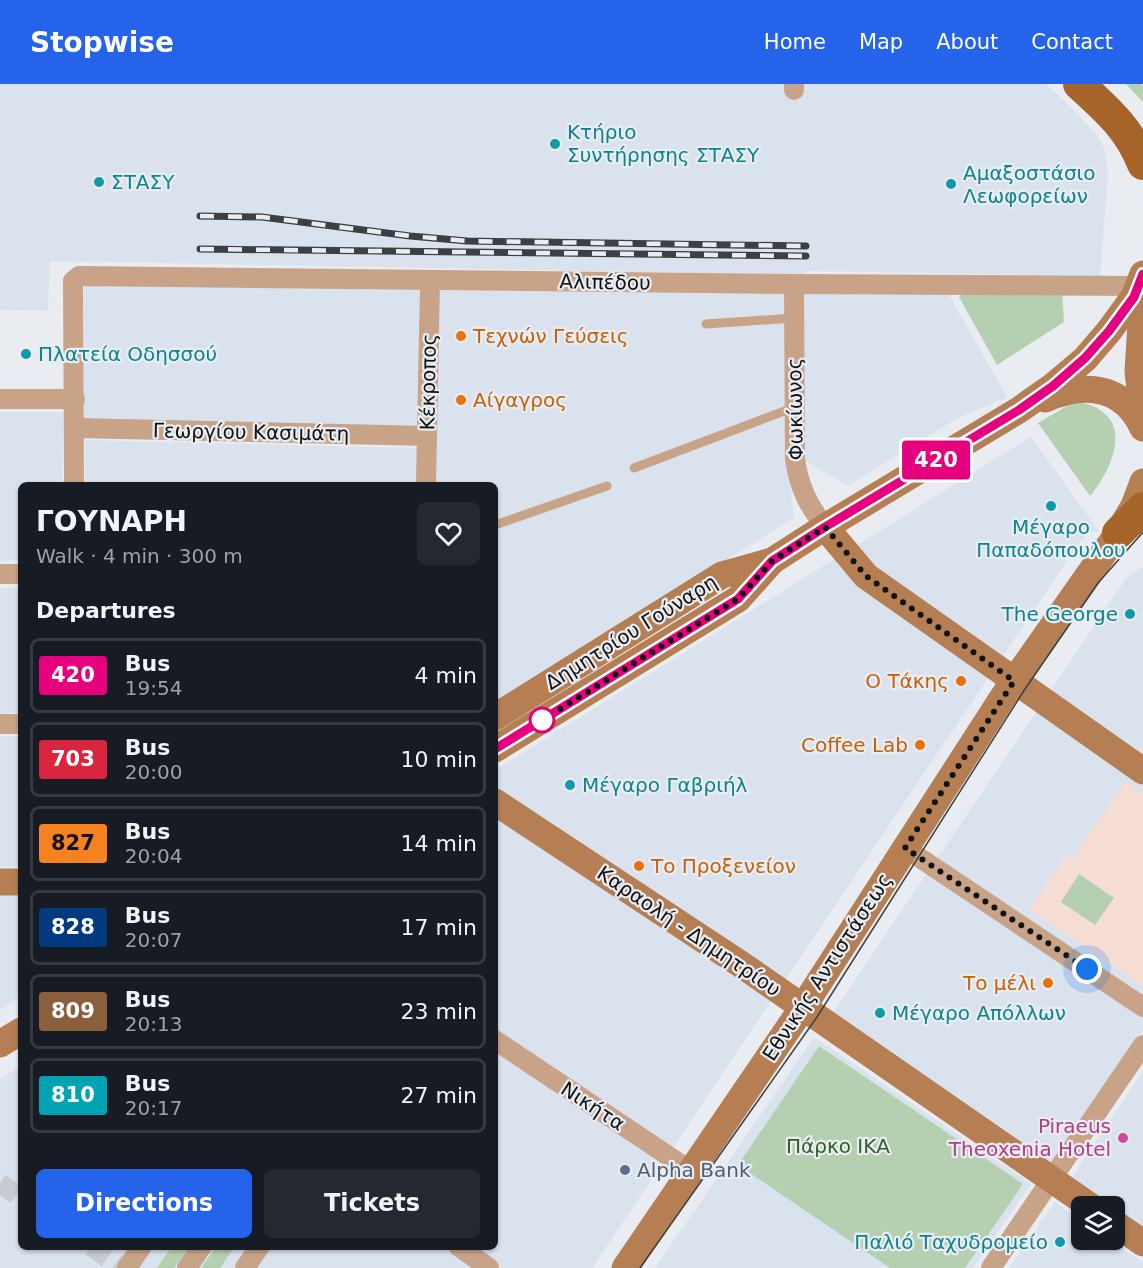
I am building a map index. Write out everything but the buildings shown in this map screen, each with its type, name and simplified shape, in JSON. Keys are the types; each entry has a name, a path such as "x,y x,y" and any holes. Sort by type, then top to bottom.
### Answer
{"main road":[{"path":"1079,84 1116,118 1128,134 1143,164"},
{"path":"1142,285 1138,371 1143,419"},
{"name":"Δημητρίου Γούναρη","path":"498,747 738,599 772,561 1019,410 1053,386 1085,358 1109,331 1142,285"},
{"path":"1019,410 1066,391 1081,388 1096,390 1122,399 1138,417 1143,428"},
{"name":"Εθνικής Αντιστάσεως","path":"625,1268 803,1007 1014,681 1118,533 1134,506 1143,482"},
{"path":"1118,533 1143,508"},
{"path":"825,527 866,576 1143,771"},
{"name":"Δημητρίου Γούναρη","path":"498,715 722,575 772,561"},
{"name":"Καραολή - Δημητρίου","path":"498,804 803,1007 1076,1196"},
{"path":"0,882 18,882"},
{"path":"0,1044 18,1033"},
{"path":"1125,1231 1143,1243"}],"street":[{"name":"Αλιπέδου","path":"75,399 73,281 79,276 794,284 1142,285"},
{"name":"Κέκροπος","path":"426,482 430,280"},
{"name":"Φωκίωνος","path":"794,284 795,459 800,484 811,508 825,527"},
{"path":"0,399 75,399 75,482"},
{"name":"Γεωργίου Κασιμάτη","path":"75,428 427,436"},
{"path":"0,574 18,574"},
{"path":"0,724 18,724"},
{"path":"905,848 1143,1007"},
{"name":"Νικήτα","path":"498,1042 691,1172"},
{"path":"991,1268 1051,1179 1140,1057"},
{"path":"127,1268 138,1250"},
{"path":"187,1268 199,1250"},
{"path":"245,1268 257,1250"},
{"path":"464,1250 489,1268"}],"lane":[{"path":"706,324 794,318"},
{"path":"634,468 795,408"},
{"path":"498,524 607,486"}],"shaded area":[{"path":"0,84 1046,84 1077,113 1099,139 1105,150 1108,175 1100,276 806,271 805,275 50,261 48,311 0,310"},
{"path":"84,285 419,288 418,428 84,423"},
{"path":"439,289 787,289 789,475 794,518 498,701 498,482 435,482"},
{"path":"801,289 946,290 1007,397 956,419 848,486 802,459"},
{"path":"0,412 63,412 62,482 18,482 18,560 0,561"},
{"path":"1031,437 1099,531 1091,532 1080,541 592,1268 0,1268 0,1079 18,1068 18,1250 498,1250 498,768"},
{"path":"85,440 419,448 419,482 85,482"},
{"path":"1143,567 1143,1030 1048,1169 830,1017 1128,576"},
{"path":"0,588 18,588 18,713 0,713"},
{"path":"0,736 18,736 18,867 0,867"},
{"path":"1125,782 1143,794 1143,986 1029,909 1066,855 1072,859"},
{"path":"0,896 18,896 18,999 0,1010"},
{"name":"Πάρκο ΙΚΑ","path":"814,1037 1031,1184 973,1268 655,1268"},
{"name":"Piraeus Theoxenia Hotel","path":"1143,1071 1143,1234 1125,1221 1125,1196 1087,1196 1068,1183"},
{"name":"Παλιό Ταχυδρομείο","path":"1055,1202 1071,1213 1071,1250 1125,1250 1143,1262 1143,1268 1009,1268"}],"green space":[{"path":"1126,84 1143,86 1143,102"},
{"path":"1062,291 1064,322 997,365 959,297 963,292"},
{"path":"1079,403 1093,406 1105,414 1112,423 1115,433 1115,444 1108,467 1090,496 1038,423 1067,406"},
{"path":"1079,874 1114,898 1095,925 1061,902"},
{"name":"Πάρκο ΙΚΑ","path":"819,1046 1023,1184 965,1268 890,1268 738,1165"},
{"path":"169,1250 187,1250 174,1268 157,1268"},
{"path":"214,1250 232,1250 220,1268 201,1268"}],"tunnel":[{"path":"0,1183 18,1196"},
{"path":"97,1250 122,1268"}],"tram line":[{"path":"640,1268 817,1017 1025,689 1098,583 1143,532"}],"railway":[{"path":"200,216 262,217 467,241 806,246"},
{"path":"200,249 806,256"}],"bus line":[{"name":"420","path":"498,747 738,599 772,561 1019,410 1053,386 1085,358 1109,331 1134,297 1143,274"}],"place":[{"name":"Κτήριο Συντήρησης ΣΤΑΣΥ","path":"555,144"},
{"name":"ΣΤΑΣΥ","path":"99,182"},
{"name":"Αμαξοστάσιο Λεωφορείων","path":"951,184"},
{"name":"Τεχνών Γεύσεις","path":"461,336"},
{"name":"Πλατεία Οδησσού","path":"26,354"},
{"name":"Αίγαγρος","path":"461,400"},
{"name":"Μέγαρο Παπαδόπουλου","path":"1051,506"},
{"name":"The George","path":"1130,614"},
{"name":"Ο Τάκης","path":"961,681"},
{"name":"Coffee Lab","path":"920,745"},
{"name":"Μέγαρο Γαβριήλ","path":"570,785"},
{"name":"Το Προξενείον","path":"639,866"},
{"name":"Το μέλι","path":"1048,983"},
{"name":"Μέγαρο Απόλλων","path":"880,1013"},
{"name":"Piraeus Theoxenia Hotel","path":"1123,1138"},
{"name":"Alpha Bank","path":"625,1170"},
{"name":"Παλιό Ταχυδρομείο","path":"1060,1242"}],"route":[{"path":"542,720 738,599 772,561 825,527 866,576 1014,681 905,848 1087,969"}]}
